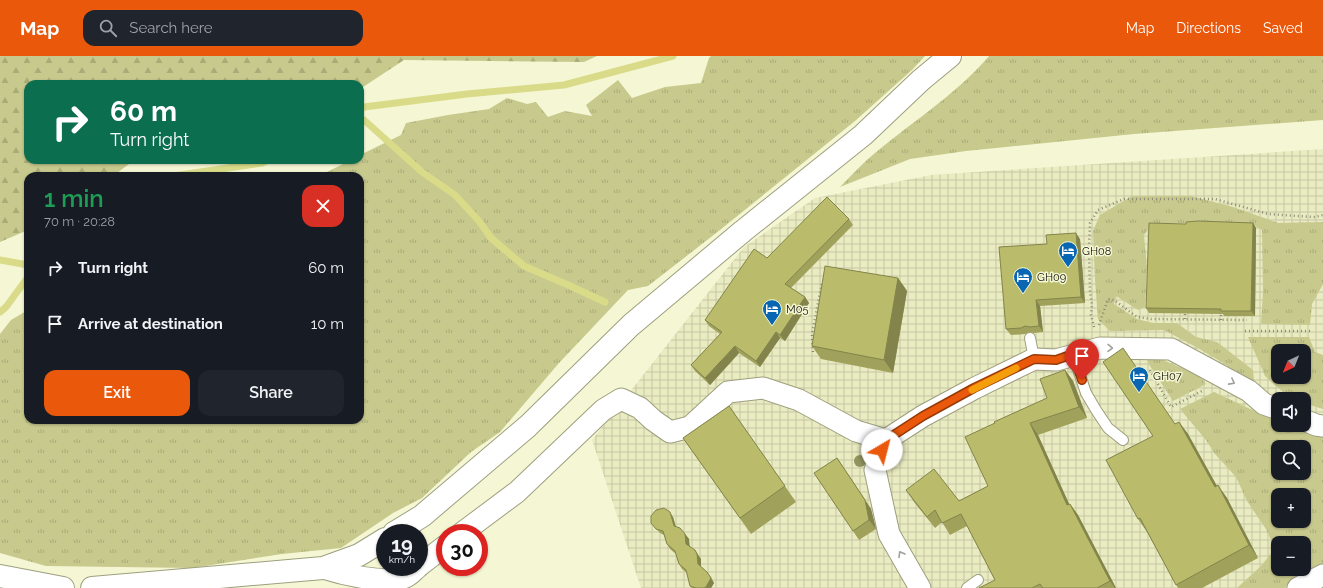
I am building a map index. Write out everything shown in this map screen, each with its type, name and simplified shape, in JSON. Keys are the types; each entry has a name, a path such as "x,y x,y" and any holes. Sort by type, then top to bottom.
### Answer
{"street":[{"path":"409,524 422,516 528,426 631,325 743,231 863,135 921,80 950,56"},
{"path":"920,588 889,534 875,470 886,440 923,416 974,388 1034,359 1056,360 1073,354 1100,348 1170,349 1249,392 1264,404 1271,406"},
{"path":"474,524 517,492 603,410 621,399 640,408 652,420 670,432 690,427 728,392 763,388 799,400 856,431 886,440"},
{"path":"1311,423 1323,426"},
{"path":"92,588 323,568 359,555 376,545"},
{"path":"428,560 436,553"},
{"path":"323,568 335,572 381,580 405,578 408,576"},
{"path":"1298,588 1323,575"},
{"path":"0,576 63,588"}],"lane":[{"path":"1030,338 1034,351 1034,359"},
{"path":"1073,354 1086,393 1108,428 1123,440"},
{"path":"967,588 978,580"}],"path":[{"path":"1100,348 1091,315 1092,305 1090,291 1089,246 1090,223 1098,210 1124,199 1215,200 1268,214 1315,217 1323,215"},
{"path":"813,352 812,334 822,282 827,283"},
{"path":"1099,325 1108,299 1114,300 1137,317 1151,319 1248,320"},
{"path":"1185,304 1185,319"},
{"path":"1221,304 1221,320"},
{"path":"1246,331 1310,331"},
{"path":"1148,366 1171,407 1208,388"}],"shaded area":[{"path":"1323,149 1323,586 1319,588 641,588 592,440 744,247 815,198 931,175"}],"green space":[{"path":"0,56 597,56 584,62 404,60 364,86 364,80 24,80 24,164 129,164 118,172 24,172 24,232 0,242"},
{"path":"711,56 925,56 912,70 855,121 720,230 648,286 628,290 559,363 500,432 471,452 422,498 393,513 341,548 282,554 192,568 46,566 0,553 0,334 11,320 24,312 24,424 364,424 364,172 327,172 343,164 364,164 364,153 401,135 406,123 489,109 507,98 527,104 536,102 548,117 565,111 592,116 586,105 618,80 632,98 665,87 701,83"},
{"path":"989,56 1323,56 1323,120 1134,134 966,151 910,159 840,187 857,169 883,146 946,97 976,71"},
{"path":"1132,196 1191,196 1233,207 1278,223 1323,222 1323,284 1312,304 1310,325 1261,324 1263,291 1262,230 1255,226 1194,223 1153,223 1144,235 1147,267 1145,307 1138,310 1116,296 1114,304 1137,319 1153,323 1177,323 1196,337 1217,342 1253,370 1254,382 1247,381 1225,364 1164,330 1110,331 1098,319 1093,231 1100,215"},
{"path":"1248,337 1309,337 1315,352 1323,355 1323,409 1311,405 1311,392 1283,392 1274,384 1311,384 1311,344 1271,344 1271,381 1265,376"},
{"path":"1144,352 1198,375 1206,384 1173,401 1150,366"},
{"path":"1214,392 1271,418 1271,432 1311,432 1311,431 1323,434 1323,565 1311,572 1311,536 1271,536 1271,540 1266,529 1247,501 1236,477 1215,454 1206,440 1180,409"},
{"path":"1271,554 1271,576 1304,576 1284,588 1237,588 1260,567"}],"building":[{"path":"827,197 849,219 785,284 805,297 780,335 776,332 756,361 735,346 705,378 691,365 722,332 705,320 754,249 767,258"},
{"path":"1186,222 1253,223 1251,311 1146,308 1149,223 1186,224"},
{"path":"1076,233 1081,297 1036,300 1039,326 1025,326 1021,328 1006,329 999,247 1047,244 1046,235"},
{"path":"825,266 898,278 884,360 812,346"},
{"path":"1123,348 1175,424 1179,422 1215,487 1218,485 1249,545 1176,585 1140,518 1138,519 1106,460 1153,436 1103,362"},
{"path":"1065,370 1079,407 1030,423 1067,505 1070,504 1110,581 1097,588 1043,588 1040,584 1032,588 979,588 995,580 961,514 942,523 935,510 927,517 906,490 934,469 959,501 988,486 965,437 1047,398 1040,379"},
{"path":"729,406 785,486 740,518 683,438"},
{"path":"837,458 865,500 869,520 853,531 814,473"},
{"path":"664,508 670,512 674,526 680,528 685,534 686,544 695,550 698,564 711,578 706,587 696,588 690,586 686,570 679,564 675,551 667,544 663,531 656,529 651,523 651,516 656,510"}],"waterway":[{"path":"364,107 467,94 564,85 673,56"},
{"path":"364,120 422,172 455,195 479,221 491,238 524,266 605,302"},
{"path":"200,172 255,164"},
{"path":"0,260 24,264"},
{"path":"0,312 6,307 24,282"}],"slow traffic":[{"path":"972,390 1016,368"}],"place":[{"name":"GH08","path":"1068,268"},
{"name":"GH09","path":"1023,294"},
{"name":"M05","path":"772,326"},
{"name":"GH07","path":"1139,393"}],"route":[{"path":"882,450 886,440 923,416 974,388 1034,359 1056,360 1073,354 1082,380"}]}
